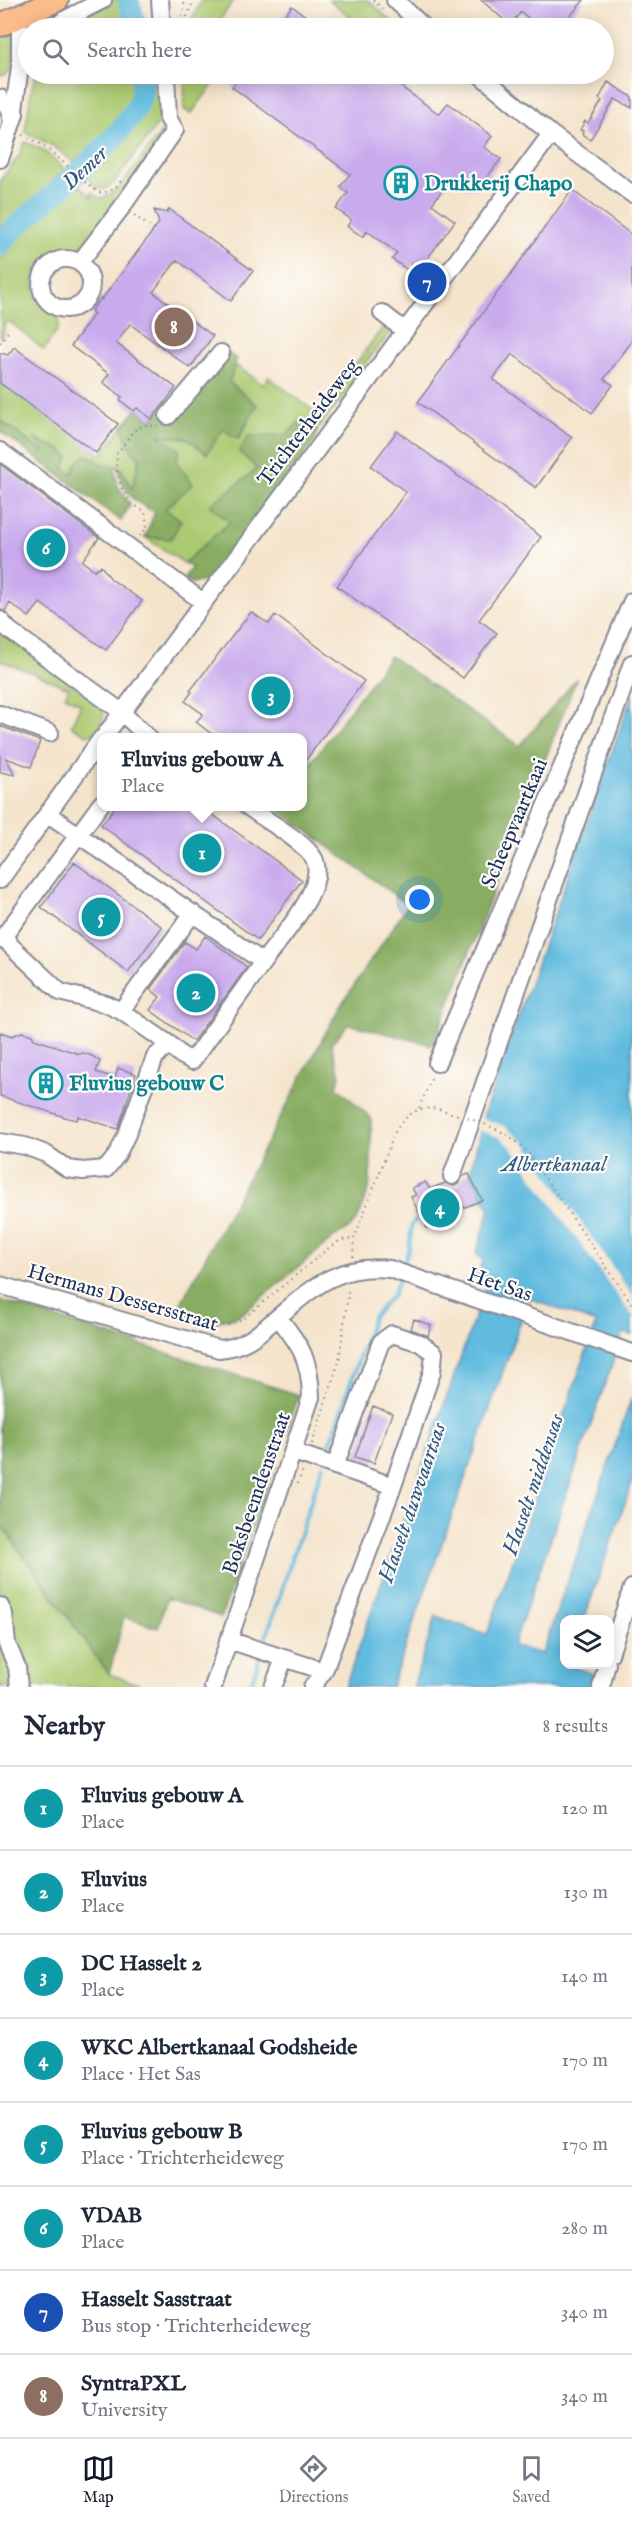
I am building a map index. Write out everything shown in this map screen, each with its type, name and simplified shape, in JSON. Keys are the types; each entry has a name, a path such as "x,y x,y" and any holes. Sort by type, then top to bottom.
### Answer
{"highway":[{"path":"10,21 57,0"}],"street":[{"path":"68,18 104,0"},
{"path":"160,0 161,18"},
{"path":"394,0 414,18"},
{"path":"10,21 18,58"},
{"path":"5,141 18,77"},
{"path":"5,141 24,84"},
{"path":"80,262 122,207 174,130 168,118 166,84"},
{"path":"491,84 550,134 632,194"},
{"path":"0,98 9,109 5,141"},
{"name":"Trichterheideweg","path":"106,733 550,134"},
{"path":"382,313 404,330"},
{"path":"168,416 221,353"},
{"path":"0,451 203,602"},
{"name":"Scheepvaartkaai","path":"437,1063 632,601"},
{"path":"0,620 9,630 121,712 144,733"},
{"path":"452,1176 632,663"},
{"path":"0,714 50,733"},
{"name":"Trichterheideweg","path":"0,880 97,745"},
{"path":"97,811 2,938 60,992 106,1004 121,1011 181,1055 192,1060 311,896 317,875 312,855 252,811"},
{"path":"48,814 263,962"},
{"path":"121,1011 193,913"},
{"path":"0,1142 25,1146 46,1154 68,1169 82,1171 106,1169 117,1155 127,1134 154,1057 169,1044"},
{"name":"Het Sas","path":"352,1269 390,1269 632,1353"},
{"name":"Hermans Dessersstraat","path":"0,1285 219,1349 236,1348 250,1341 315,1286 333,1275 352,1269"},
{"name":"Boksbeemdenstraat","path":"213,1687 311,1397 311,1380 306,1358 296,1339 278,1317"},
{"path":"312,1687 324,1671 393,1486 432,1372 434,1353 420,1343 392,1334 381,1342 335,1466"},
{"path":"294,1452 393,1486"},
{"path":"614,1640 632,1588"},
{"path":"0,1606 4,1614 7,1644 17,1667 19,1687"},
{"path":"228,1640 324,1671"},
{"path":"273,1687 284,1659"},
{"path":"601,1687 606,1669"}],"path":[{"path":"182,18 185,0"},
{"path":"186,18 194,0"},
{"path":"5,141 39,142 58,155 92,188 105,193 116,187 123,178"},
{"path":"122,207 154,230"},
{"path":"0,343 10,329"},
{"path":"140,535 147,527 145,511 132,504 121,487 116,467 117,454 133,431 144,425 157,426 168,416"},
{"path":"352,1269 354,1239 395,1132 403,1119 419,1108 437,1063"},
{"path":"419,1108 439,1109 497,1129 517,1140 632,1304"},
{"path":"202,1328 227,1325 243,1319 331,1246 341,1240 354,1239"}],"green space":[{"path":"111,0 122,0 129,18 74,18"},
{"path":"202,0 234,0 221,18 193,18"},
{"path":"329,0 368,0 388,18 352,18"},
{"path":"14,32 13,68 6,75 0,76 0,37"},
{"path":"33,84 136,84 132,100 125,112 106,134 74,162 53,146 25,132"},
{"path":"148,84 158,84 160,121 114,183 105,189 96,188 86,175 121,143 147,104"},
{"path":"185,84 214,84 191,114 184,109"},
{"path":"162,131 162,140 82,249 54,254 48,257 39,268 34,281 36,295 58,316 59,327 44,350 10,322 4,324 4,333 0,338 0,260 22,234 76,183 92,197 91,192 101,199 118,189"},
{"path":"25,142 43,150 65,169 0,234 0,181 19,156"},
{"path":"384,326 390,334 352,378 354,383 317,430 301,421 257,469 230,522 184,563 145,537 171,538 164,509 156,435 187,438 223,429 239,439 257,405 229,382 235,365 264,385 268,377 318,414"},
{"path":"224,350 237,359 229,382 257,405 238,439 223,429 207,454 187,438 158,435 179,449 177,463 193,484 165,509 181,520 171,539 145,537 155,512 134,500 123,484 118,467 121,468 132,489 140,457 128,444 123,426 137,409 152,420 160,409 176,422"},
{"path":"0,382 101,455 123,426 128,444 140,457 132,490 121,468 102,464 87,455 73,474 63,467 69,458 36,440 44,449 43,452 0,420"},
{"path":"0,420 43,452 42,446 34,439 62,450 69,458 63,467 72,474 78,461 87,455 102,464 114,466 118,486 130,505 121,521 0,431"},
{"path":"301,421 317,430 315,440 223,568 208,581 191,583 184,578 192,567 184,563 230,522 210,505 257,469 240,452 248,436 285,435"},
{"path":"0,629 104,709 103,721 96,733 87,735 71,726 81,704 65,696 69,688 0,660"},
{"path":"390,656 520,746 577,678 433,1045 348,1024 331,1044 340,1075 337,1087 371,1118 369,1189 358,1218 351,1227 332,1239 236,1317 209,1323 174,1316 339,1008 408,905 280,811 307,811 307,768"},
{"path":"0,1300 299,1395 221,1617 167,1598 158,1628 124,1617 109,1674 0,1523"},
{"path":"0,1523 109,1674 146,1687 0,1687"}],"water":[{"name":"Albertkanaal","path":"632,695 632,1335 623,1333 513,1646 542,1654 632,1397 632,1483 585,1615 560,1615 560,1669 578,1669 593,1674 591,1687 413,1687 436,1616 487,1635 596,1323 529,1298 391,1687 345,1687 487,1282 476,1278 483,1260 476,1254 490,1210 470,1174 485,1111"}],"pier":[{"path":"480,1117 504,1126 526,1144 632,1295 632,1316 511,1147 499,1137 478,1130"}],"building":[{"path":"481,0 584,0 569,18 528,18 521,12 516,18 502,18"},
{"path":"292,6 308,18 283,18"},
{"path":"234,84 397,84 439,114 448,103 492,136 484,147 501,159 479,188 468,189 451,178 432,204 455,221 419,270 412,264 408,270 392,259 397,253 367,231 363,237 347,226 352,220 336,209 348,193 340,187 350,174 232,87"},
{"path":"607,84 611,84 632,97 632,108 615,99 590,140 580,130 585,121 588,123 602,101 599,99"},
{"path":"572,190 632,235 632,341 604,379 613,385 592,413 512,354 493,379 572,438 536,488 418,402"},
{"path":"169,209 253,271 231,301 177,260 153,292 213,336 190,368 130,324 116,343 176,388 152,419 137,408 134,411 120,400 122,397 103,382 109,374 71,346 94,314 91,311 159,223 154,210 167,213"},
{"path":"14,347 118,424 96,453 0,383 0,353 8,355"},
{"path":"397,431 541,537 479,620 497,633 463,678 337,586 406,492 371,466"},
{"path":"0,464 99,538 82,561 94,570 101,566 111,579 142,601 106,650 40,603 29,617 10,603 5,611 0,610"},
{"path":"251,612 269,624 275,615 364,681 307,759 307,733 210,733 196,722 203,714 185,701 192,692 190,691"},
{"path":"0,726 40,741 31,767 6,758 15,775 0,772"},
{"path":"112,811 207,811 302,880 258,940 101,825"},
{"path":"74,862 162,927 128,972 41,907"},
{"path":"205,936 247,967 193,1041 150,1010 160,997 150,989 185,942 196,949"},
{"name":"Fluvius gebouw C","path":"0,1032 12,1036 22,1032 32,1035 34,1039 92,1056 100,1061 96,1072 115,1078 118,1068 136,1074 118,1129 78,1116 77,1120 68,1118 0,1096"},
{"path":"469,1174 482,1200 443,1216 445,1219 427,1228 411,1197 416,1195 412,1188 425,1182 430,1189 445,1183 454,1186 459,1184 463,1176"},
{"path":"414,1319 431,1325 428,1336 411,1329"},
{"path":"373,1406 392,1413 374,1463 355,1457"}],"waterway":[{"name":"Demer","path":"129,3 134,18"},
{"name":"Demer","path":"0,245 13,230 104,148 121,129 134,112 141,97 142,84"},
{"path":"402,1268 409,1248 412,1224 421,1216"},
{"path":"325,1458 373,1317 393,1295 399,1278"},
{"path":"263,1646 323,1465"},
{"path":"250,1687 260,1656"}],"place":[{"name":"Drukkerij Chapo","path":"401,183"},
{"name":"Hasselt Sasstraat","path":"427,282"},
{"name":"SyntraPXL","path":"174,327"},
{"name":"VDAB","path":"46,548"},
{"name":"DC Hasselt 2","path":"271,696"},
{"name":"Fluvius gebouw A","path":"202,853"},
{"name":"Fluvius gebouw B","path":"101,917"},
{"name":"Fluvius","path":"196,993"},
{"name":"Fluvius gebouw C","path":"46,1083"},
{"name":"WKC Albertkanaal Godsheide","path":"440,1208"}],"water label":[{"name":"Hasselt middensas","path":"532,1484"},
{"name":"Hasselt duwvaartsas","path":"411,1502"}]}
